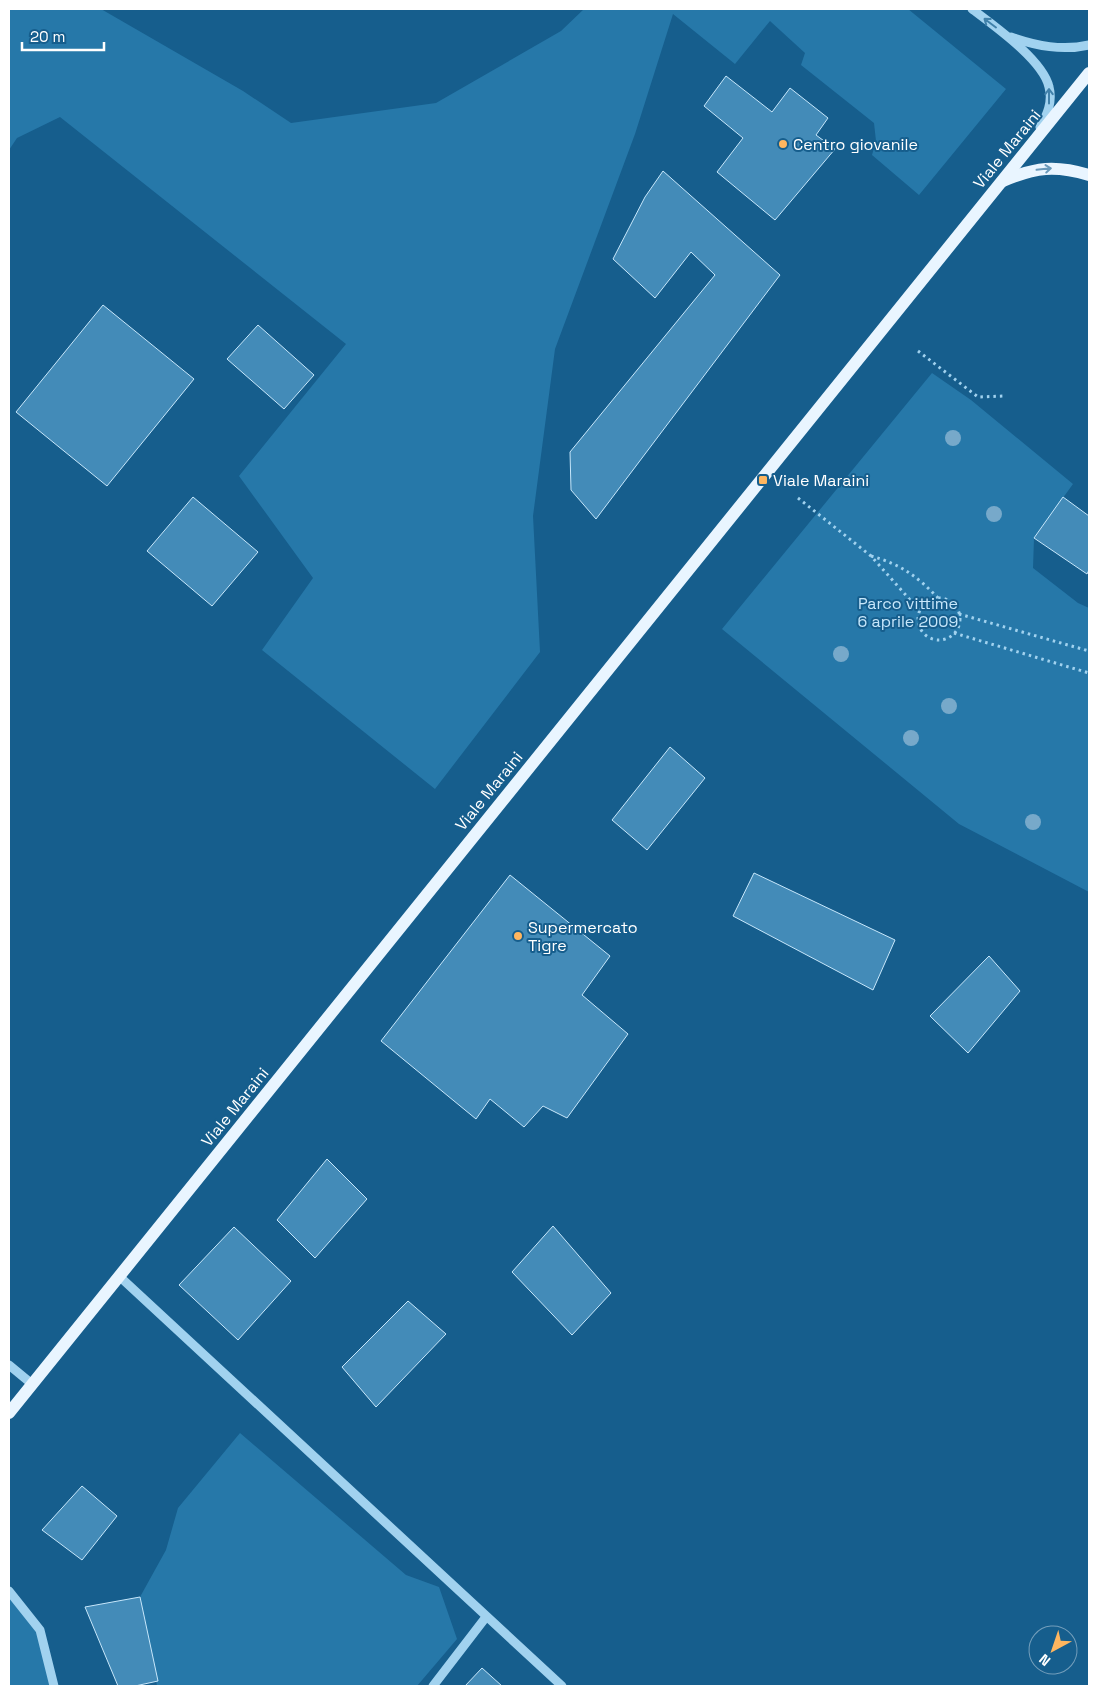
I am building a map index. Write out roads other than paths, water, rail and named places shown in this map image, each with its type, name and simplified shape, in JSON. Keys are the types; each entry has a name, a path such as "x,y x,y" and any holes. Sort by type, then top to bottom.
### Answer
{"main road":[{"name":"Viale Maraini","path":"9,1413 1089,73"},
{"path":"1001,182 1025,171 1048,167 1070,169 1089,175"}],"street":[{"path":"972,9 1009,36 1044,75 1049,87 1050,108 1034,141"},
{"path":"1009,36 1037,46 1076,48 1089,45"},
{"path":"119,1276 562,1686"},
{"path":"9,1365 32,1384"},
{"path":"9,1591 40,1630 54,1686"},
{"path":"433,1686 486,1617"}],"place":[{"name":"Centro giovanile","path":"783,144"},
{"name":"Viale Maraini","path":"763,480"},
{"name":"Supermercato Tigre","path":"518,936"}],"park label":[{"name":"Parco vittime 6 aprile 2009","path":"908,612"}]}
